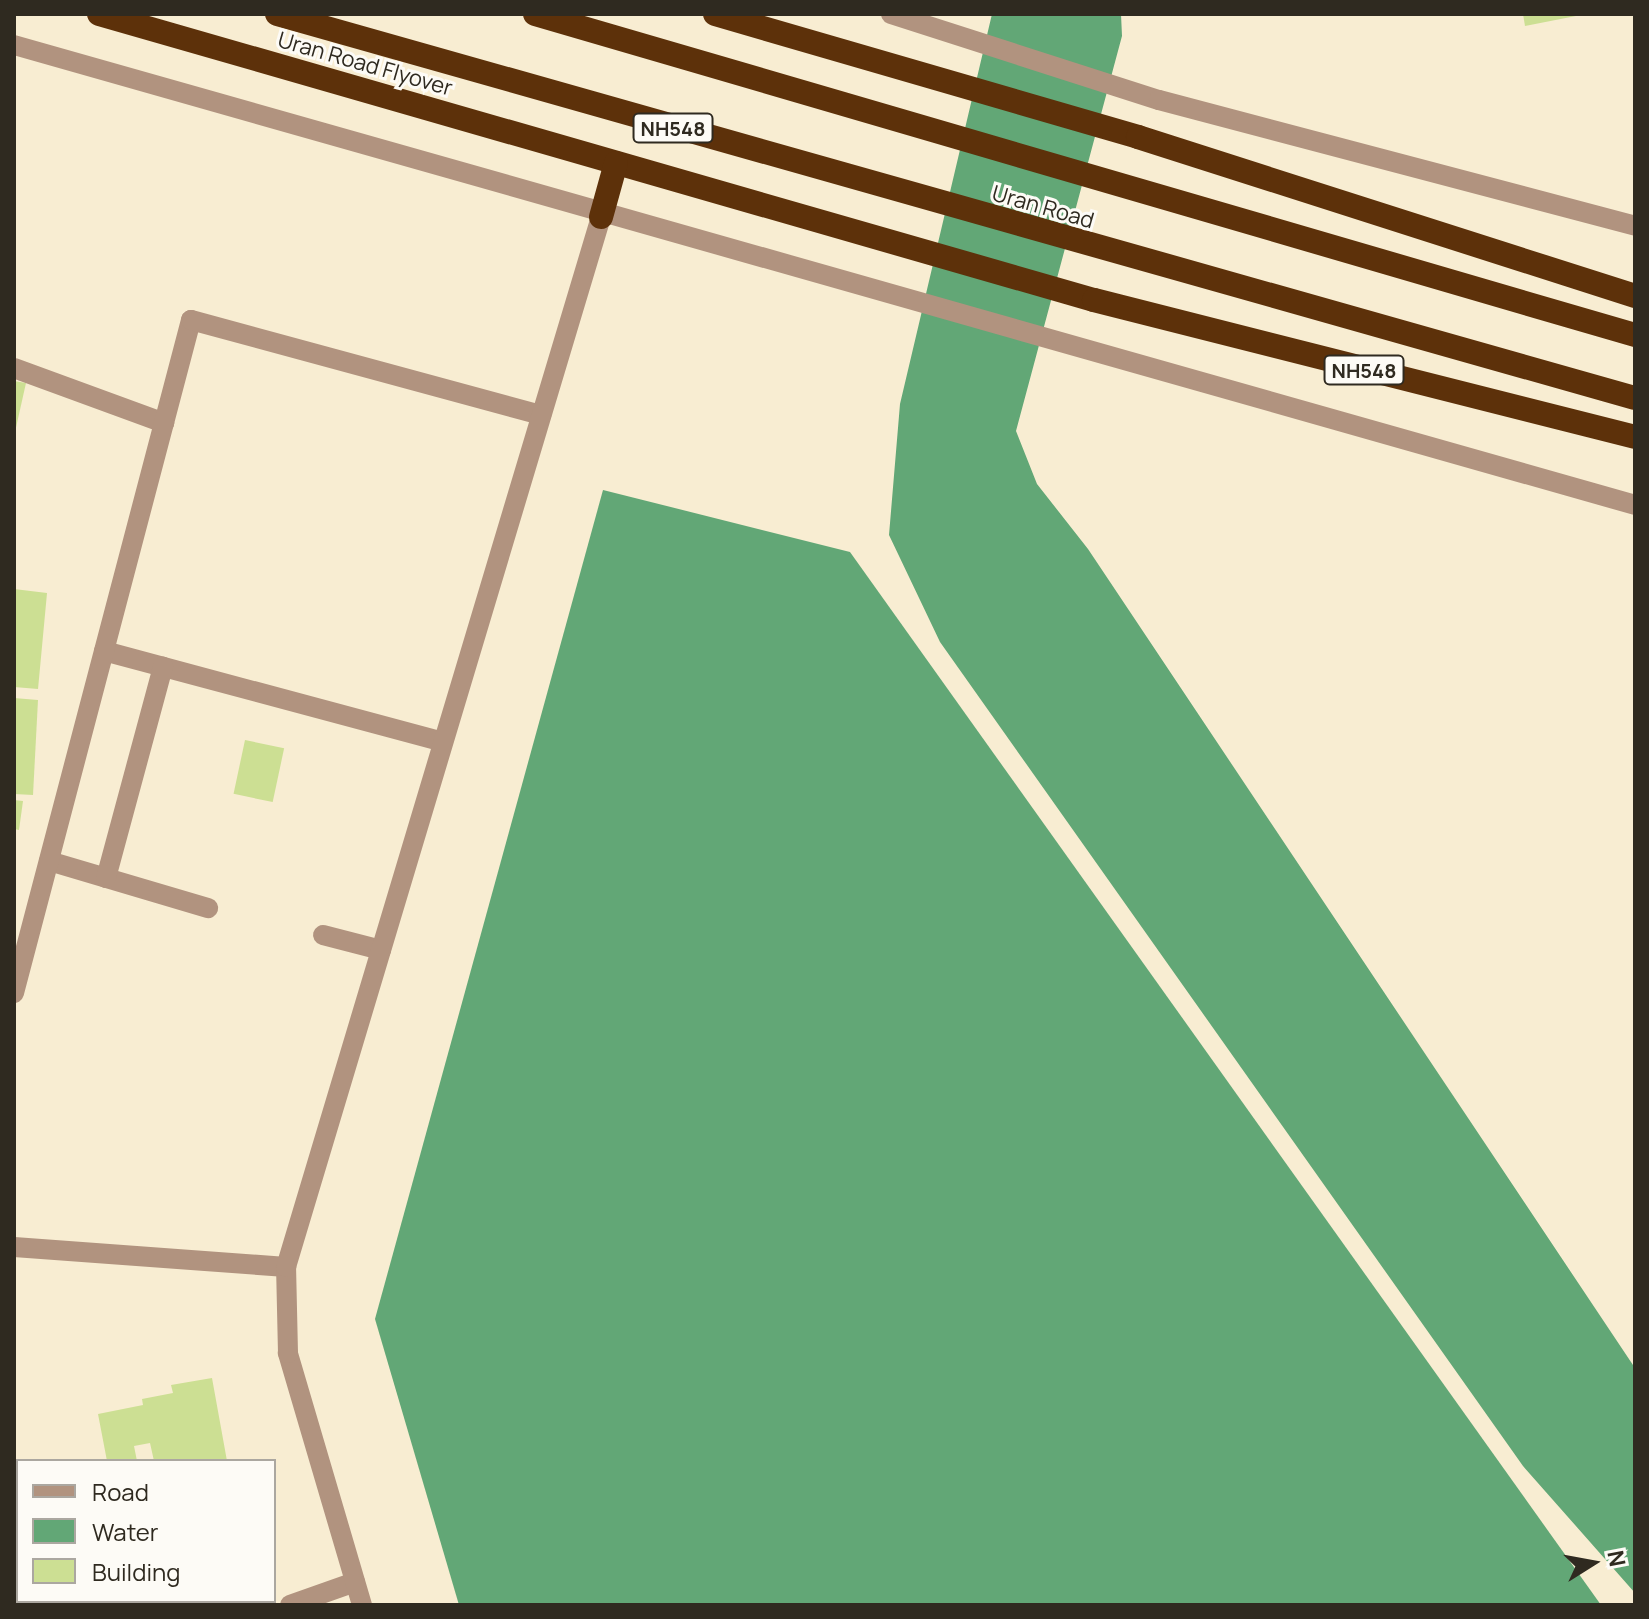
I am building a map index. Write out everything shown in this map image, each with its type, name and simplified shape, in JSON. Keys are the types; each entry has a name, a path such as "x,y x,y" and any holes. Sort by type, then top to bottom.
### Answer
{"highway":[{"name":"Uran Road Flyover","path":"99,14 616,163"},
{"name":"Uran Road Flyover","path":"277,14 438,61"},
{"name":"Uran Road","path":"535,14 1635,335"},
{"path":"715,14 1138,137 1635,296"},
{"name":"Uran Road","path":"438,61 1107,252 1635,398"},
{"path":"601,217 616,163"},
{"name":"NH548","path":"616,163 1094,300 1635,437"}],"street":[{"path":"891,14 1159,100 1635,226"},
{"path":"14,45 601,217 1635,505"},
{"path":"362,1605 288,1353 286,1267 601,217"},
{"path":"14,993 191,320 541,415"},
{"path":"14,368 164,423"},
{"path":"104,651 443,742"},
{"path":"106,878 163,667"},
{"path":"49,861 208,908"},
{"path":"323,935 381,950"},
{"path":"14,1247 286,1267"},
{"path":"290,1605 355,1582"}],"water":[{"path":"992,14 1121,14 1122,36 1016,431 1037,484 1088,549 1635,1368 1635,1593 1523,1466 940,642 889,535 900,404"},
{"path":"603,490 850,552 1601,1605 459,1605 375,1319"}],"building":[{"path":"1523,14 1581,14 1581,15 1525,26"},
{"path":"14,381 26,383 15,432 14,432"},
{"path":"14,589 47,593 38,689 14,687"},
{"path":"14,698 38,700 33,795 14,794"},
{"path":"245,740 284,748 273,802 234,794"},
{"path":"14,800 23,801 19,830 14,829"},
{"path":"212,1378 227,1459 154,1459 150,1443 134,1446 137,1459 107,1459 98,1414 143,1405 142,1399 173,1393 171,1385"}]}
